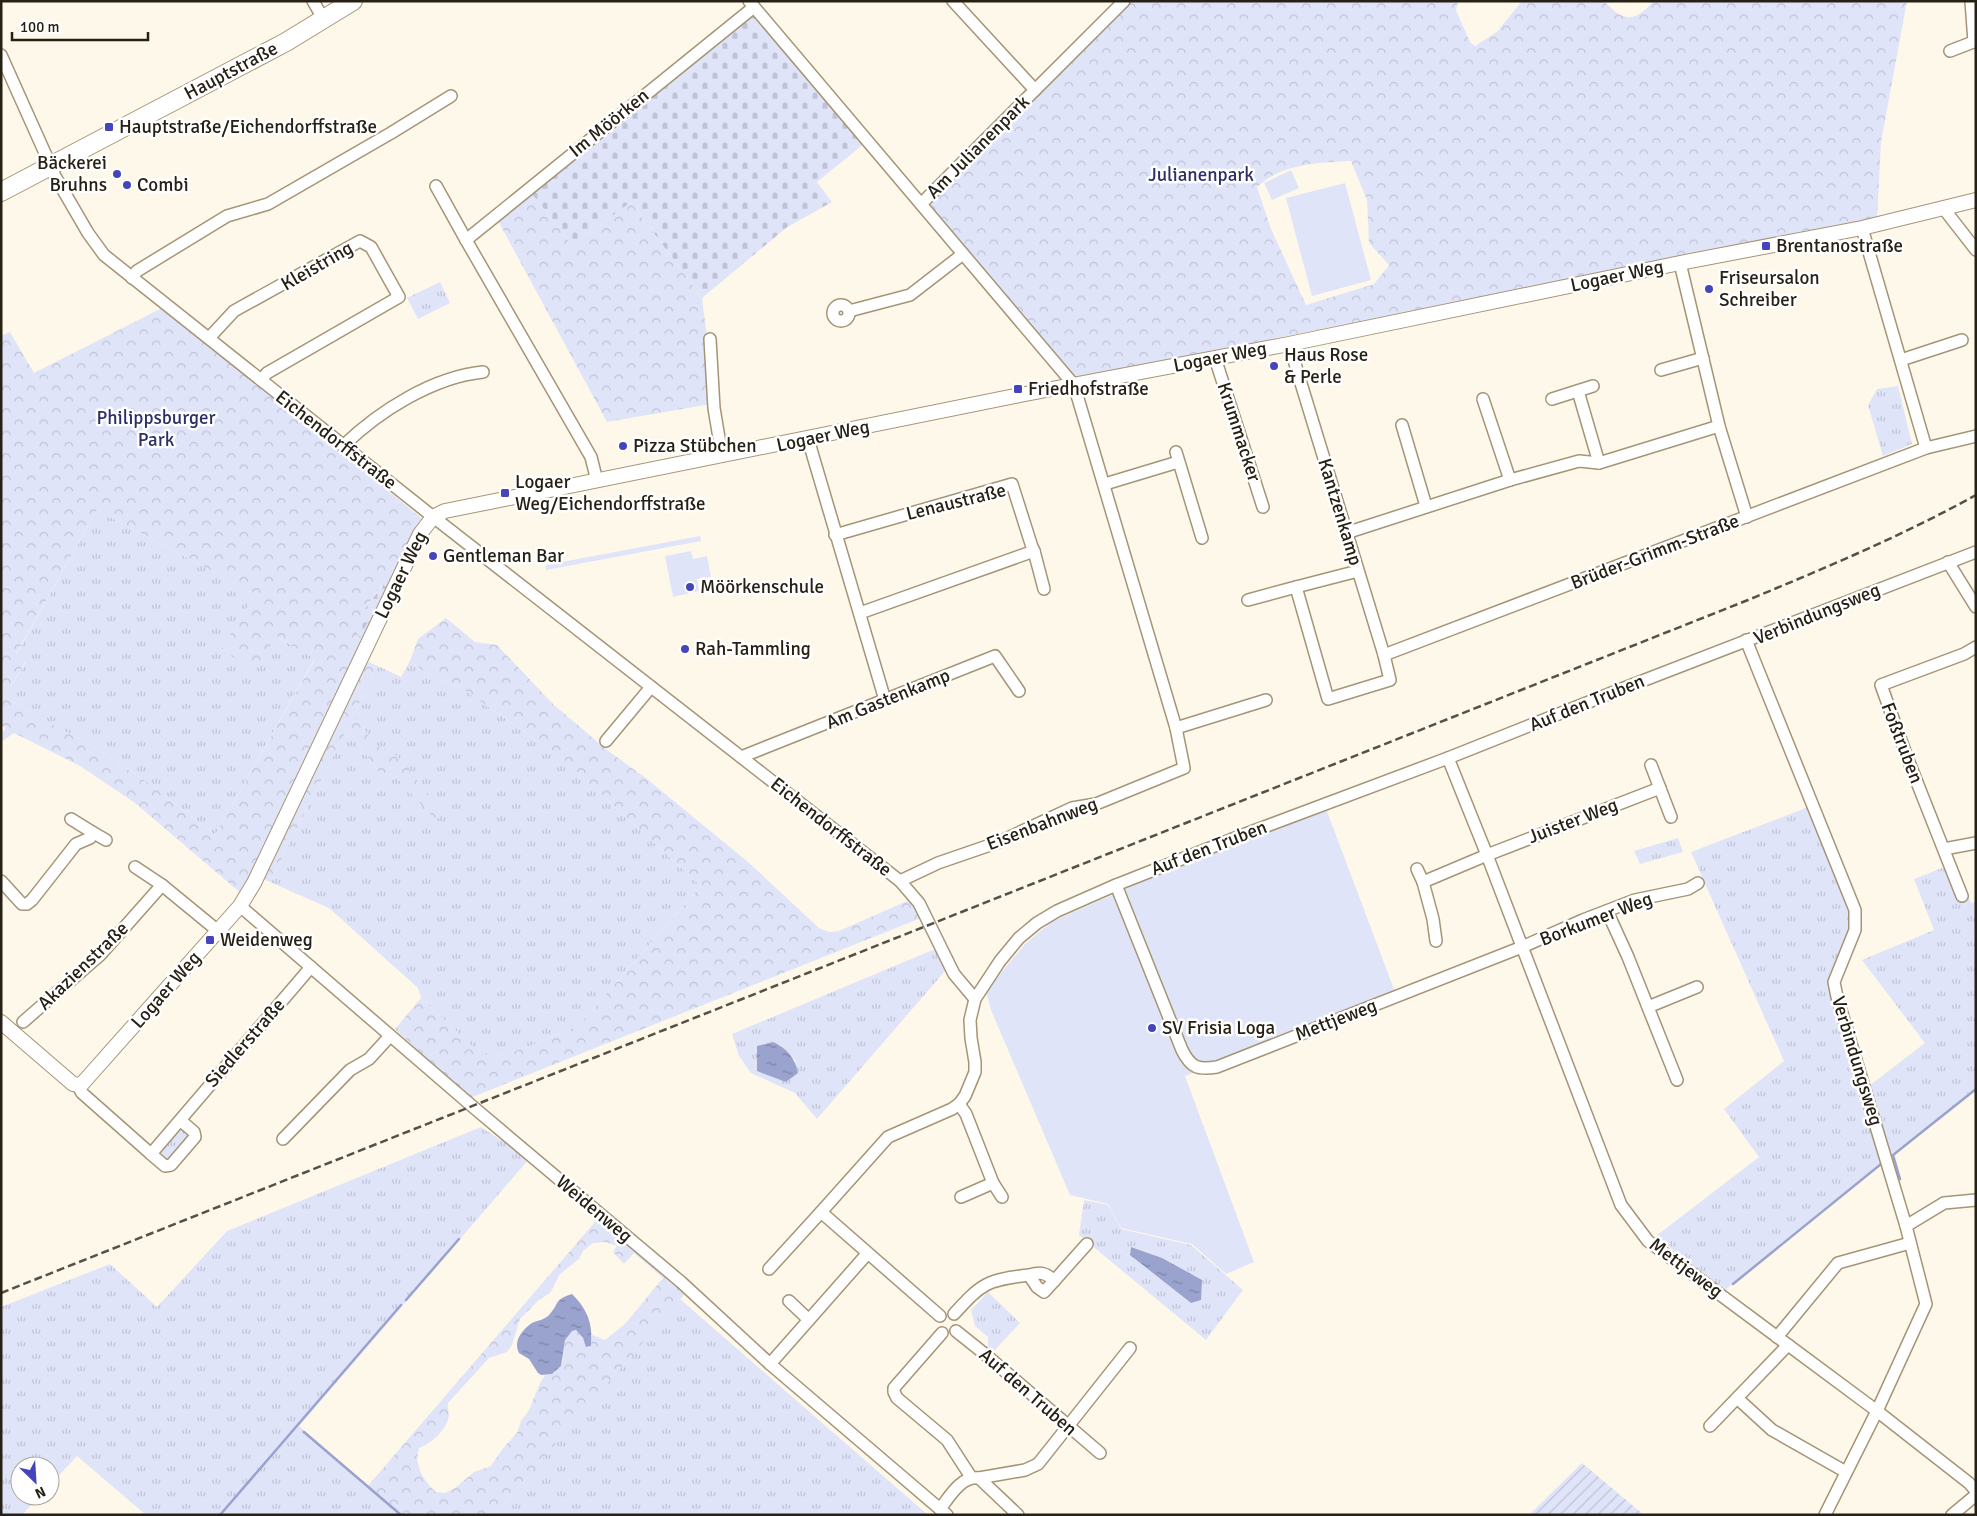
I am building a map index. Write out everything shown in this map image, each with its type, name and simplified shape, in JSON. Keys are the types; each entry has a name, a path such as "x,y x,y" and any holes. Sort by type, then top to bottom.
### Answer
{"main road":[{"name":"Hauptstraße","path":"1,192 286,42 353,1"}],"street":[{"path":"313,1 324,20"},
{"name":"Am Julianenpark","path":"953,1 1035,90"},
{"name":"Am Julianenpark","path":"920,204 1124,1"},
{"path":"1950,51 1975,42 1972,1"},
{"path":"752,4 1074,385 1176,728 1266,700"},
{"name":"Im Möörken","path":"466,240 752,4"},
{"name":"Eichendorffstraße","path":"1,55 49,162 49,166 98,249 433,517 900,881 919,903 954,974 975,999"},
{"path":"132,278 137,271 226,216 268,204 451,96"},
{"path":"436,186 591,457 598,481"},
{"name":"Logaer Weg","path":"78,1086 84,1083 240,906 254,883 420,534 433,517 460,507 1289,344 1680,263 1862,228 1976,200"},
{"path":"1944,208 1976,250"},
{"path":"1862,228 1926,448"},
{"name":"Kleistring","path":"208,338 234,311 248,302 273,291 360,241 372,247 399,297 267,373 261,380"},
{"path":"849,311 910,295 963,254"},
{"path":"1680,263 1719,426 1747,517"},
{"path":"710,338 714,408 722,456"},
{"path":"1901,360 1962,340"},
{"name":"Kantzenkamp","path":"1289,344 1390,680 1328,699 1296,587"},
{"name":"Krummacker","path":"1216,358 1263,507"},
{"path":"1661,370 1703,358"},
{"path":"344,446 362,428 390,408 434,386 465,374 484,372"},
{"path":"1552,399 1593,386"},
{"path":"1578,391 1600,462"},
{"path":"1482,399 1510,480"},
{"path":"1402,425 1426,506"},
{"path":"1346,533 1510,480 1579,462 1600,462 1719,426"},
{"name":"Brüder-Grimm-Straße","path":"1384,655 1926,448 1976,436"},
{"path":"808,439 885,700"},
{"path":"1104,484 1177,457 1202,538"},
{"name":"Lenaustraße","path":"835,535 1012,484 1044,590"},
{"path":"860,613 1034,552"},
{"name":"Verbindungsweg","path":"1826,1515 1877,1412 1926,1304 1906,1226 1834,982 1855,930 1855,910 1746,640 1976,552"},
{"path":"1948,562 1976,607"},
{"path":"1248,600 1358,571"},
{"name":"Auf den Truben","path":"959,1104 965,1096 975,1072 976,1062 971,1038 970,1020 975,999 1000,961 1027,930 1057,911 1116,885 1240,836 1448,758 1746,640"},
{"name":"Foßtruben","path":"1962,896 1907,757 1881,685 1964,654 1976,647"},
{"name":"Am Gastenkamp","path":"742,757 995,656 1019,691"},
{"path":"606,741 651,687"},
{"name":"Eisenbahnweg","path":"900,881 938,863 999,842 1072,808 1096,804 1184,768 1176,728"},
{"name":"Mettjeweg","path":"1448,758 1487,854 1621,1205 1648,1240 1877,1412 1969,1483 1976,1491"},
{"path":"1651,765 1672,817"},
{"name":"Juister Weg","path":"1423,882 1487,854 1660,788"},
{"path":"71,819 106,840"},
{"path":"76,844 75,830 81,826"},
{"path":"1,882 22,904 27,904 76,844 90,838 92,832"},
{"path":"1944,849 1976,843"},
{"path":"135,866 162,885 218,931"},
{"path":"1417,869 1423,882 1433,918 1436,941"},
{"name":"Borkumer Weg","path":"1522,947 1635,900 1688,889 1698,883"},
{"name":"Akazienstraße","path":"23,1022 100,955 162,885"},
{"name":"Mettjeweg","path":"1116,885 1182,1050 1187,1060 1194,1066 1205,1069 1217,1067 1522,947"},
{"name":"Weidenweg","path":"240,906 390,1036 681,1282 770,1364 943,1512"},
{"path":"1607,911 1677,1080"},
{"name":"Siedlerstraße","path":"150,1154 311,967"},
{"path":"1648,1007 1697,987"},
{"path":"1,1022 72,1084 78,1086 82,1093 165,1166 170,1165 195,1138 194,1132 180,1120"},
{"path":"283,1140 350,1070 369,1059 390,1036"},
{"path":"770,1269 888,1137 952,1109 959,1104 966,1114 993,1183 1002,1197"},
{"path":"961,1197 993,1183"},
{"path":"1906,1226 1944,1203 1976,1200"},
{"path":"821,1212 940,1316"},
{"path":"1777,1337 1838,1263 1910,1242"},
{"path":"954,1314 970,1295 983,1285 991,1282 1029,1275 1037,1287 1044,1292 1087,1244"},
{"path":"770,1364 867,1254"},
{"path":"789,1301 809,1320"},
{"path":"946,1312 954,1314 959,1322 956,1331 949,1335 942,1333 937,1325 940,1316 946,1312"},
{"name":"Auf den Truben","path":"956,1331 1100,1453"},
{"path":"942,1333 894,1388 894,1392 897,1398 947,1440 975,1478 1018,1515"},
{"path":"1710,1426 1788,1345"},
{"path":"943,1512 964,1480 1025,1470 1038,1464 1130,1348"},
{"path":"1737,1398 1772,1430 1846,1472"},
{"path":"1952,1515 1976,1495"}],"green space":[{"name":"Julianenpark","path":"1128,1 1458,1 1456,10 1470,42 1475,46 1497,32 1522,1 1604,1 1617,13 1628,17 1640,14 1653,1 1907,1 1881,142 1877,220 1073,378 926,204","holes":["1351,161 1367,200 1369,243 1389,265 1374,284 1306,305 1271,229 1257,187 1267,179 1289,169 1313,164"]},
{"path":"754,14 865,143 817,182 832,202 786,228 702,298 631,202 572,245 529,190"},
{"path":"1291,170 1299,188 1272,200 1264,183"},
{"path":"1345,183 1371,280 1312,296 1286,198"},
{"path":"529,190 572,245 631,202 702,298 707,337 711,404 607,422 496,217"},
{"path":"440,282 450,303 418,319 407,298"},
{"name":"Philippsburger Park","path":"164,307 425,521 243,895 135,803 80,766 14,733 1,742 1,733 6,728 1,725 1,336 10,332 34,373","holes":["97,510 255,594 221,650 255,670 276,636 315,659 215,835 150,784 103,753 4,697 26,661 16,654","382,585 390,590 372,614 360,635 349,631"]},
{"path":"1898,386 1912,444 1883,456 1868,405 1877,389"},
{"path":"97,510 255,594 221,651 275,636 315,658 215,835 150,784 103,753 4,697 26,662 16,655"},
{"path":"700,536 701,541 546,570 546,565"},
{"path":"691,551 693,559 707,556 711,577 697,579 699,591 673,597 665,556"},
{"path":"383,585 390,589 372,614 360,636 348,631"},
{"path":"446,618 475,642 497,645 553,704 607,750 647,779 748,862 819,928 829,932 839,931 907,901 913,904 921,918 470,1098 395,1029 421,998 482,1055 497,1056 531,1046 579,1025 701,886 561,757 464,690 426,673 410,661 418,639"},
{"path":"410,661 426,673 464,690 561,757 701,886 579,1025 531,1046 497,1056 481,1055 421,998 418,988 329,908 270,882 348,727 373,765 380,772 394,775 436,819 397,757 376,745 353,716 378,666 401,677"},
{"path":"368,662 378,666 353,716 376,745 397,756 444,813 436,820 394,775 380,772 373,765 348,727 270,882 261,878"},
{"name":"SV Frisia Loga","path":"1325,806 1395,992 1185,1076 1254,1262 1226,1274 1192,1244 1121,1228 1108,1204 1070,1195 991,1010 986,991 1025,944 1051,922 1240,839"},
{"path":"1811,806 1855,910 1855,930 1834,982 1865,1089 1925,1043 1862,960 1934,930 1914,879 1955,863 1971,903 1976,902 1976,1090 1886,1158 1724,1291 1656,1236 1759,1157 1724,1109 1784,1061 1691,852"},
{"path":"1678,838 1683,852 1640,864 1634,851"},
{"path":"935,949 946,970 817,1119 795,1093 751,1073 739,1056 732,1034","holes":["772,1042 782,1046 796,1061 786,1081 757,1071 757,1046"]},
{"path":"178,1126 191,1135 169,1160 163,1160 157,1151"},
{"path":"481,1127 529,1159 299,1426 397,1515 146,1515 77,1456 60,1474 60,1456 10,1456 10,1506 31,1506 22,1515 1,1515 1,1307 110,1264 157,1307 227,1231"},
{"path":"1084,1200 1108,1205 1121,1229 1191,1245 1243,1290 1206,1340 1079,1235","holes":["1131,1247 1162,1258 1200,1300 1191,1303 1130,1255"]},
{"path":"601,1215 689,1289 494,1515 397,1515 366,1488","holes":["606,1242 617,1246 613,1252 624,1264 634,1253 663,1278 625,1324 605,1340 592,1335 591,1346 588,1348 578,1331 573,1330 567,1335 562,1364 554,1373 545,1375 529,1410 521,1421 517,1433 503,1448 491,1466 474,1472 455,1488 445,1493 436,1492 427,1483 421,1472 418,1455 419,1448 434,1439 448,1421 448,1403 489,1358 507,1352 512,1345 520,1319 540,1299 550,1293 560,1274 579,1259 583,1251 593,1243"]},
{"path":"988,1292 1020,1323 993,1352 988,1348 988,1337 975,1326 971,1310"},
{"path":"680,1299 928,1515 494,1515"},
{"path":"1582,1463 1644,1515 1529,1515"}],"water":[{"path":"773,1042 786,1050 797,1068 798,1073 786,1082 757,1071 757,1046"},
{"path":"1131,1247 1162,1258 1202,1280 1201,1300 1191,1303 1130,1255"},
{"path":"572,1294 586,1312 590,1324 591,1346 586,1347 583,1338 576,1330 572,1331 565,1340 561,1366 552,1374 541,1375 529,1359 519,1353 517,1349 518,1340 528,1326 544,1319 560,1300"}],"waterway":[{"path":"1900,1179 1893,1155 1976,1089"},
{"path":"1733,1284 1881,1164"},
{"path":"406,1300 459,1239"},
{"path":"220,1515 401,1305"},
{"path":"304,1432 401,1515"}],"railway":[{"path":"1,1293 1748,600 1892,538 1976,495"}],"place":[{"name":"Hauptstraße/Eichendorffstraße","path":"109,127"},
{"name":"Bäckerei Bruhns","path":"117,174"},
{"name":"Combi","path":"127,185"},
{"name":"Brentanostraße","path":"1766,246"},
{"name":"Friseursalon Schreiber","path":"1709,289"},
{"name":"Haus Rose & Perle","path":"1274,366"},
{"name":"Friedhofstraße","path":"1018,389"},
{"name":"Pizza Stübchen","path":"623,446"},
{"name":"Logaer Weg/Eichendorffstraße","path":"505,493"},
{"name":"Gentleman Bar","path":"433,556"},
{"name":"Möörkenschule","path":"690,587"},
{"name":"Rah-Tammling","path":"685,649"},
{"name":"Weidenweg","path":"210,940"},
{"name":"SV Frisia Loga","path":"1152,1028"}]}
